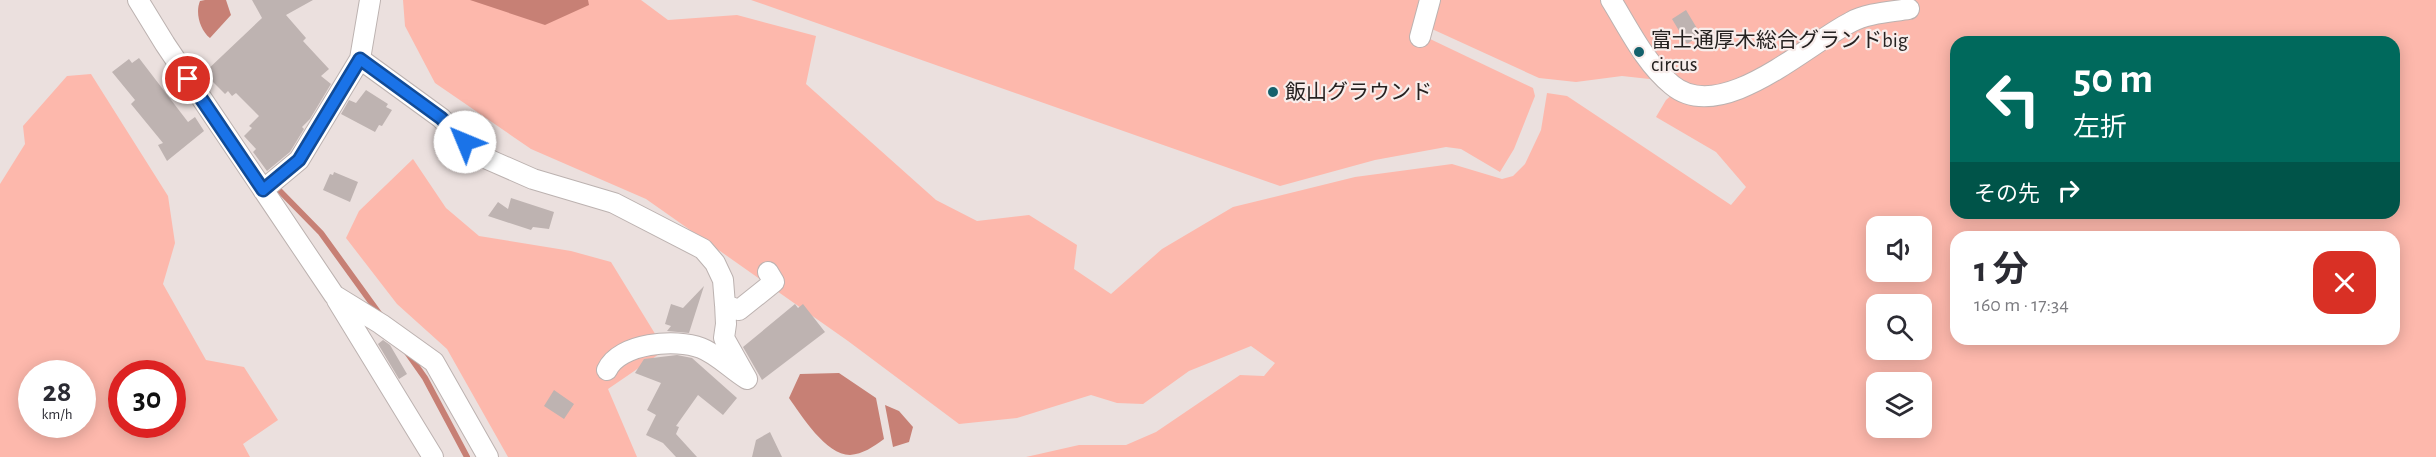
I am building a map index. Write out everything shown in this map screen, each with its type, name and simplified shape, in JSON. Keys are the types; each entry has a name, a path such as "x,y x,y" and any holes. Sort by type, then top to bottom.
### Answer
{"street":[{"path":"138,0 165,44 334,295 433,457"},
{"path":"263,190 299,160 360,59 370,0"},
{"path":"1420,37 1430,0"},
{"path":"1611,0 1651,65 1674,87 1709,97 1748,86 1825,46 1853,21 1909,9"},
{"path":"360,59 441,118 476,154 533,179 614,203 703,249 715,262 723,280 726,324 724,338 747,379 702,348 681,343 629,349 611,361 607,370"},
{"path":"725,303 739,310 774,282 768,272"},
{"path":"334,295 381,324 434,362 488,457"}],"shaded area":[{"path":"226,0 231,15 210,38 204,31 198,16 200,1"},
{"path":"403,0 641,0 668,20 737,15 816,36 806,84 936,200 977,221 1029,215 1077,245 1074,269 1111,294 1162,249 1233,207 1355,177 1452,164 1502,179 1513,176 1525,164 1541,130 1547,93 1567,96 1731,205 1746,187 1716,152 1656,117 1666,100 1686,83 1622,76 1576,82 1539,78 1432,29 1436,0 2436,0 2436,457 1026,457 1079,445 1126,445 1156,432 1240,375 1264,376 1275,363 1251,346 1189,371 1143,404 1117,403 1091,395 1017,418 959,424 848,341 646,199 531,149 435,83 405,26"},
{"path":"470,0 588,0 589,5 545,25"},
{"name":"飯山グラウンド","path":"751,0 1419,0 1414,38 1428,38 1533,88 1535,96 1514,149 1500,172 1461,149 1446,147 1375,160 1280,186"},
{"path":"91,74 168,196 175,243 163,284 206,360 244,367 278,420 243,444 250,457 0,457 0,184 25,144 23,126 67,76"},
{"path":"413,159 446,208 479,236 571,251 611,262 665,350 608,389 637,457 508,457 447,349 397,304 346,238 359,211"},
{"path":"839,373 876,398 884,439 868,450 850,455 841,453 823,441 807,424 789,398 800,374"},
{"path":"885,405 899,411 913,427 909,442 893,447"}],"building":[{"path":"252,0 313,0 286,15 306,38 303,41 329,69 321,76 331,84 310,119 302,127 304,129 290,152 267,171 253,152 256,149 244,136 252,128 249,126 259,116 236,93 232,96 228,91 225,94 204,73 262,18"},
{"path":"1686,10 1701,35 1687,44 1672,19"},
{"path":"139,58 188,122 195,117 204,131 167,161 158,145 163,143 131,104 135,100 112,72 129,59 132,63"},
{"path":"366,90 388,104 386,107 392,110 382,126 379,125 375,132 341,114 349,100 356,103"},
{"path":"334,172 358,182 350,202 323,190 330,174 333,175"},
{"path":"511,198 554,212 549,229 533,227 531,230 488,216 498,202 508,209"},
{"path":"704,286 689,333 667,331 671,326 665,324 671,304 683,308"},
{"path":"795,304 798,308 803,304 825,332 762,380 743,347"},
{"path":"383,340 390,345 407,374 399,379 378,344"},
{"path":"677,355 692,358 737,398 723,415 698,395 676,426 679,427 676,434 697,457 676,457 663,443 646,435 656,415 647,410 661,383 635,373 644,359"},
{"path":"554,390 574,404 564,419 544,406"},
{"path":"770,432 782,457 752,457 756,440"}],"waterway":[{"path":"274,185 321,233 381,316"},
{"path":"406,351 425,378 467,457"}],"place":[{"name":"富士通厚木総合グランドbig circus","path":"1639,52"},
{"name":"飯山グラウンド","path":"1273,92"}],"route":[{"path":"188,79 263,190 299,160 360,59 441,118 465,142"}]}
